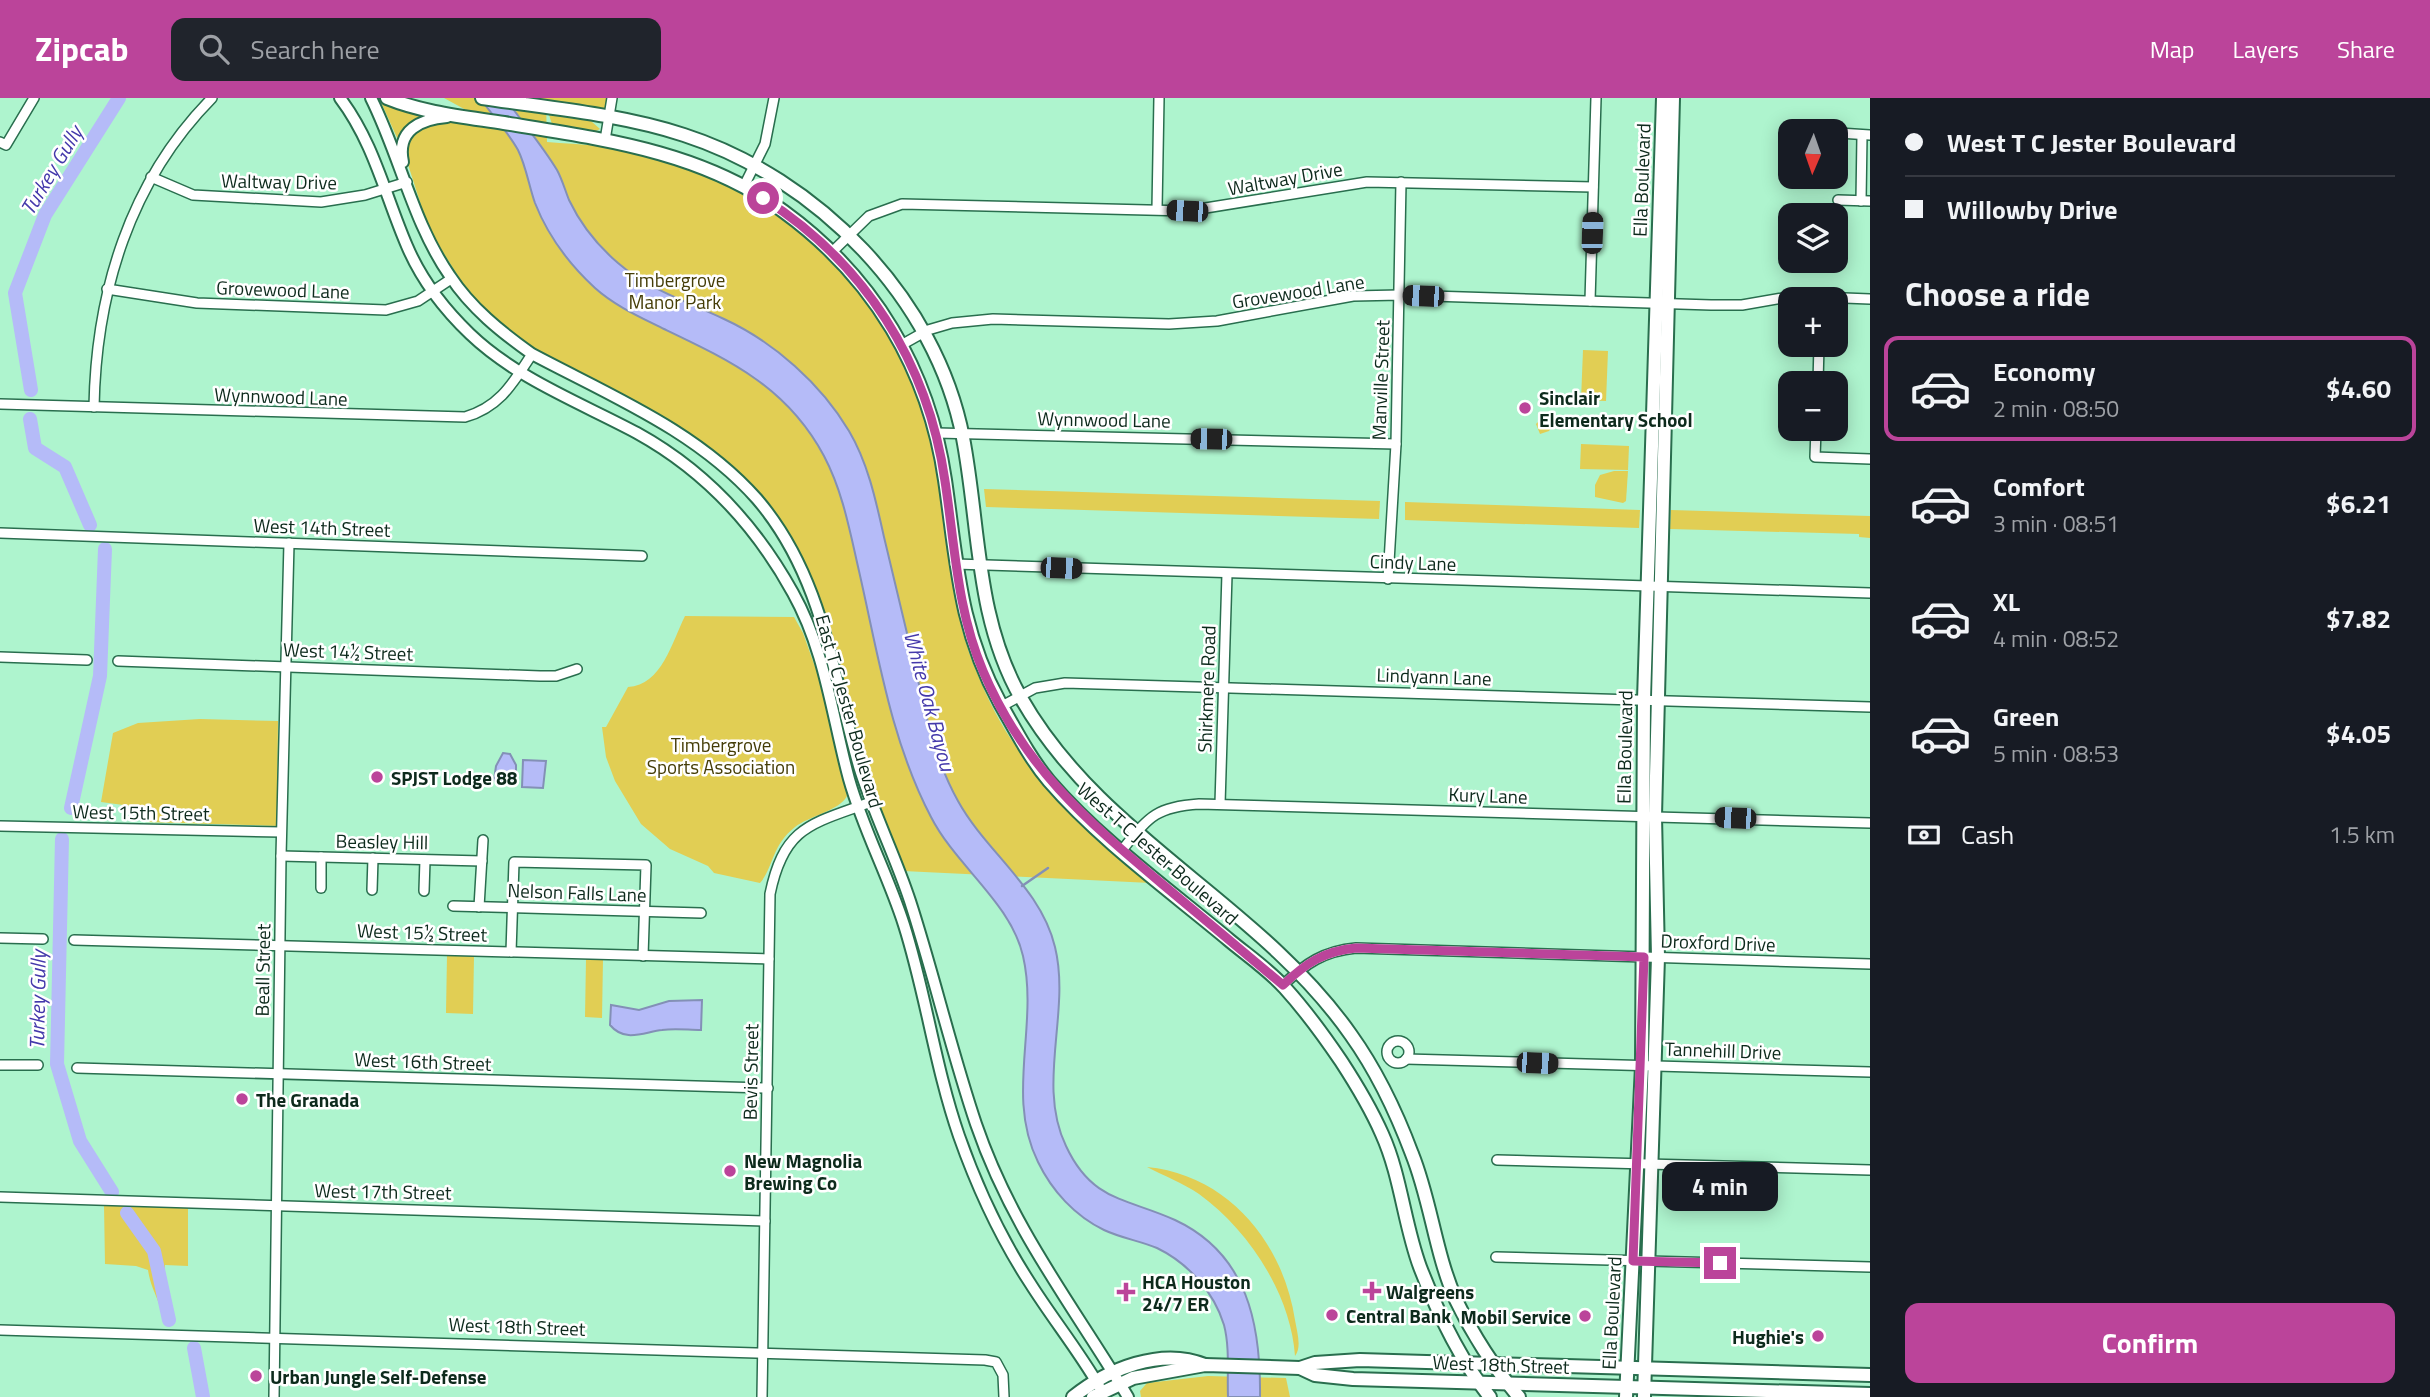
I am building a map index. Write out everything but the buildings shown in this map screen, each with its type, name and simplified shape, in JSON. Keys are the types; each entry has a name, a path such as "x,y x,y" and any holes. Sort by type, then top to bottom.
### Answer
{"main road":[{"name":"West T C Jester Boulevard","path":"387,98 461,116 605,140 674,156 744,186 782,210 832,252 860,282 903,344 927,397 937,433 960,597 984,672 1002,706 1046,778 1077,811 1283,985 1340,1060 1383,1136 1418,1259 1434,1298 1478,1383 1490,1397"},
{"name":"West T C Jester Boulevard","path":"482,98 609,118 687,136 754,165 818,208 886,277 923,333 940,367 962,433 978,565 990,628 1019,696 1067,767 1087,789 1261,936 1298,971 1352,1036 1413,1155 1439,1252 1457,1302 1493,1365 1519,1397"},
{"name":"Ella Boulevard","path":"1644,1392 1646,1370 1640,1261 1651,957 1644,700 1654,587 1663,98"},
{"name":"Ella Boulevard","path":"1661,303 1673,98"},
{"name":"Ella Boulevard","path":"1648,816 1659,700 1654,587"},
{"path":"1366,1102 1385,1096"},
{"path":"1418,1259 1439,1252"},
{"name":"Ella Boulevard","path":"1626,1392 1640,1261"},
{"path":"1099,1392 1113,1372 1161,1360 1193,1360 1208,1365"},
{"name":"West 18th Street","path":"1208,1365 1300,1368 1315,1363 1360,1360 1870,1375"},
{"path":"1073,1397 1099,1392 1153,1373 1208,1365"},
{"name":"West 18th Street","path":"1300,1368 1315,1375 1353,1379 1508,1384 1626,1392 1870,1394"},
{"path":"1784,1392 1785,1373"}],"street":[{"path":"0,142 6,145 34,98"},
{"path":"94,407 97,340 113,264 162,156 212,98"},
{"name":"East T C Jester Boulevard","path":"340,98 365,136 409,251 434,292 472,336 520,372 659,446 713,487 772,557 812,633 858,807 911,952 947,1098 968,1161 993,1219 1099,1392"},
{"name":"East T C Jester Boulevard","path":"371,98 429,239 451,279 486,319 532,354 687,437 732,472 759,502 791,546 821,614 871,802 909,899 965,1092 987,1153 1015,1217 1039,1261 1128,1397"},
{"path":"605,140 612,98"},
{"path":"744,186 770,129 774,98"},
{"path":"1157,209 1159,98"},
{"path":"1590,301 1596,98"},
{"path":"407,182 402,156 403,141 411,128 431,118 461,116"},
{"path":"1838,200 1865,201 1866,135 1848,134"},
{"name":"Waltway Drive","path":"151,177 192,195 321,202 343,200 407,182"},
{"name":"Waltway Drive","path":"832,252 869,216 902,204 1187,211 1234,205 1324,187 1401,182 1593,187"},
{"name":"Manville Street","path":"1388,579 1396,444 1401,182"},
{"name":"Grovewood Lane","path":"107,289 197,303 386,310 418,301 451,279"},
{"name":"Grovewood Lane","path":"903,344 923,333 952,323 993,319 1169,324 1217,321 1353,296 1742,305 1778,299"},
{"name":"Grovewood Lane","path":"1848,299 1870,299"},
{"name":"Wynnwood Lane","path":"0,404 465,417 492,407 532,354"},
{"name":"Wynnwood Lane","path":"937,433 1396,444"},
{"path":"1816,441 1815,457 1870,459"},
{"path":"740,516 759,502"},
{"name":"West 14th Street","path":"0,533 642,556"},
{"name":"Beall Street","path":"274,1397 281,832 289,543"},
{"name":"Cindy Lane","path":"955,565 1870,593"},
{"name":"Shirkmere Road","path":"1220,804 1227,574"},
{"path":"0,657 87,660"},
{"name":"West 14½ Street","path":"118,661 556,676 577,669"},
{"name":"Lindyann Lane","path":"1002,706 1035,688 1065,683 1870,707"},
{"name":"Bevis Street","path":"762,1397 770,894 785,849 803,830 871,802"},
{"name":"Kury Lane","path":"1122,850 1154,815 1171,806 1220,804 1870,823"},
{"name":"West 15th Street","path":"0,826 281,832"},
{"path":"480,907 482,840"},
{"name":"Beasley Hill","path":"281,856 482,861"},
{"path":"321,857 321,888"},
{"path":"372,890 373,858"},
{"path":"424,891 425,860"},
{"path":"511,952 514,862 646,865 643,956"},
{"name":"Nelson Falls Lane","path":"453,906 701,913"},
{"path":"0,938 43,939"},
{"name":"West 15½ Street","path":"74,940 769,959"},
{"name":"Droxford Drive","path":"1283,985 1298,971 1331,950 1356,948 1870,964"},
{"path":"911,952 924,949"},
{"name":"Tannehill Drive","path":"1406,1059 1870,1072"},
{"path":"0,1065 38,1065"},
{"name":"West 16th Street","path":"77,1068 768,1088"},
{"path":"947,1098 965,1092"},
{"path":"1497,1160 1870,1170"},
{"name":"West 17th Street","path":"0,1197 765,1221"},
{"path":"993,1219 1015,1217"},
{"path":"1496,1257 1870,1267"},
{"name":"West 18th Street","path":"0,1329 992,1360 1003,1375 1004,1397"}],"green space":[{"name":"Timbergrove Manor Park","path":"444,98 607,98 605,109 546,101 547,142 635,150 698,170 746,194 790,224 831,259 866,300 895,345 918,393 934,445 959,617 977,673 993,709 1014,743 1043,780 1151,883 903,871 865,770 829,623 795,547 710,449 672,423 548,359 513,336 470,295 429,230 404,152 415,129 448,120 459,123 466,110"},
{"path":"380,100 421,114 398,140"},
{"path":"549,115 591,121 600,129 592,133 553,127"},
{"path":"1583,350 1608,351 1606,401 1581,400"},
{"path":"1542,418 1553,419 1554,423 1549,431 1540,434 1536,424"},
{"path":"1581,444 1629,446 1628,470 1580,469"},
{"path":"1628,471 1626,501 1623,503 1595,497 1595,485 1600,475"},
{"path":"984,489 1380,501 1379,519 986,507"},
{"path":"1405,502 1640,510 1639,528 1405,520"},
{"path":"1671,510 1870,516 1870,538 1859,537 1859,534 1670,529"},
{"name":"Timbergrove Sports Association","path":"685,616 794,617 803,633 820,681 847,796 831,810 801,823 787,834 760,883 714,873 708,866 670,849 641,824 615,781 606,757 602,727 606,727 628,687 640,684 658,671"},
{"path":"200,719 278,721 277,826 144,822 138,807 101,802 113,733 138,723"},
{"path":"447,955 474,956 473,1014 446,1013"},
{"path":"586,959 603,959 602,1018 585,1017"},
{"path":"1147,1167 1176,1173 1203,1183 1226,1198 1247,1217 1264,1239 1289,1291 1298,1339 1295,1356 1292,1333 1276,1287 1250,1245 1235,1226 1199,1194"},
{"path":"104,1205 188,1208 188,1266 165,1265 172,1323 163,1322 148,1270 136,1266 105,1264"},
{"path":"1208,1376 1286,1378 1290,1397 1141,1397 1140,1391 1147,1383"}],"water":[{"path":"480,98 505,98 557,170 573,209 584,226 611,256 643,281 743,328 778,352 825,397 849,431 866,469 874,496 928,721 943,770 970,819 1038,906 1055,947 1059,997 1054,1098 1066,1146 1087,1178 1099,1188 1126,1202 1175,1220 1200,1234 1219,1252 1234,1272 1253,1318 1260,1370 1260,1397 1228,1397 1228,1352 1224,1325 1207,1290 1189,1270 1157,1248 1110,1233 1083,1218 1057,1193 1038,1162 1024,1112 1027,982 1023,956 1007,919 942,835 917,788 887,697 845,512 824,456 793,412 755,379 712,353 619,306 586,279 568,260 546,227 535,203 518,150"},
{"path":"503,753 510,754 516,765 516,779 510,784 498,784 494,780 496,766"},
{"path":"523,760 546,761 543,788 522,787"},
{"path":"702,1000 701,1030 667,1029 628,1035 610,1025 611,1005 639,1010 669,1001"}],"waterway":[{"name":"Turkey Gully","path":"31,390 15,293 45,215 119,98"},
{"name":"Turkey Gully","path":"30,419 35,448 65,467 90,525"},
{"name":"Turkey Gully","path":"71,808 100,676 105,549"},
{"name":"Turkey Gully","path":"62,839 57,1064 80,1141 112,1192"},
{"path":"1022,886 1048,868"},
{"name":"Turkey Gully","path":"127,1213 154,1251 169,1320"},
{"name":"Turkey Gully","path":"194,1348 203,1397"}],"place":[{"name":"Sinclair Elementary School","path":"1525,408"},
{"name":"SPJST Lodge 88","path":"377,777"},
{"name":"The Granada","path":"242,1099"},
{"name":"New Magnolia Brewing Co","path":"730,1171"},
{"name":"Walgreens","path":"1372,1291"},
{"name":"HCA Houston 24/7 ER","path":"1126,1292"},
{"name":"Central Bank","path":"1332,1315"},
{"name":"Mobil Service","path":"1585,1316"},
{"name":"Hughie's","path":"1818,1336"},
{"name":"Urban Jungle Self-Defense","path":"256,1376"}],"route":[{"path":"763,198 804,227 832,252 860,282 903,344 927,397 937,433 960,597 984,672 1028,752 1046,778 1077,811 1283,985 1304,964 1331,950 1356,948 1644,957 1633,1261 1720,1263"}],"water label":[{"name":"White Oak Bayou","path":"930,701"}]}
